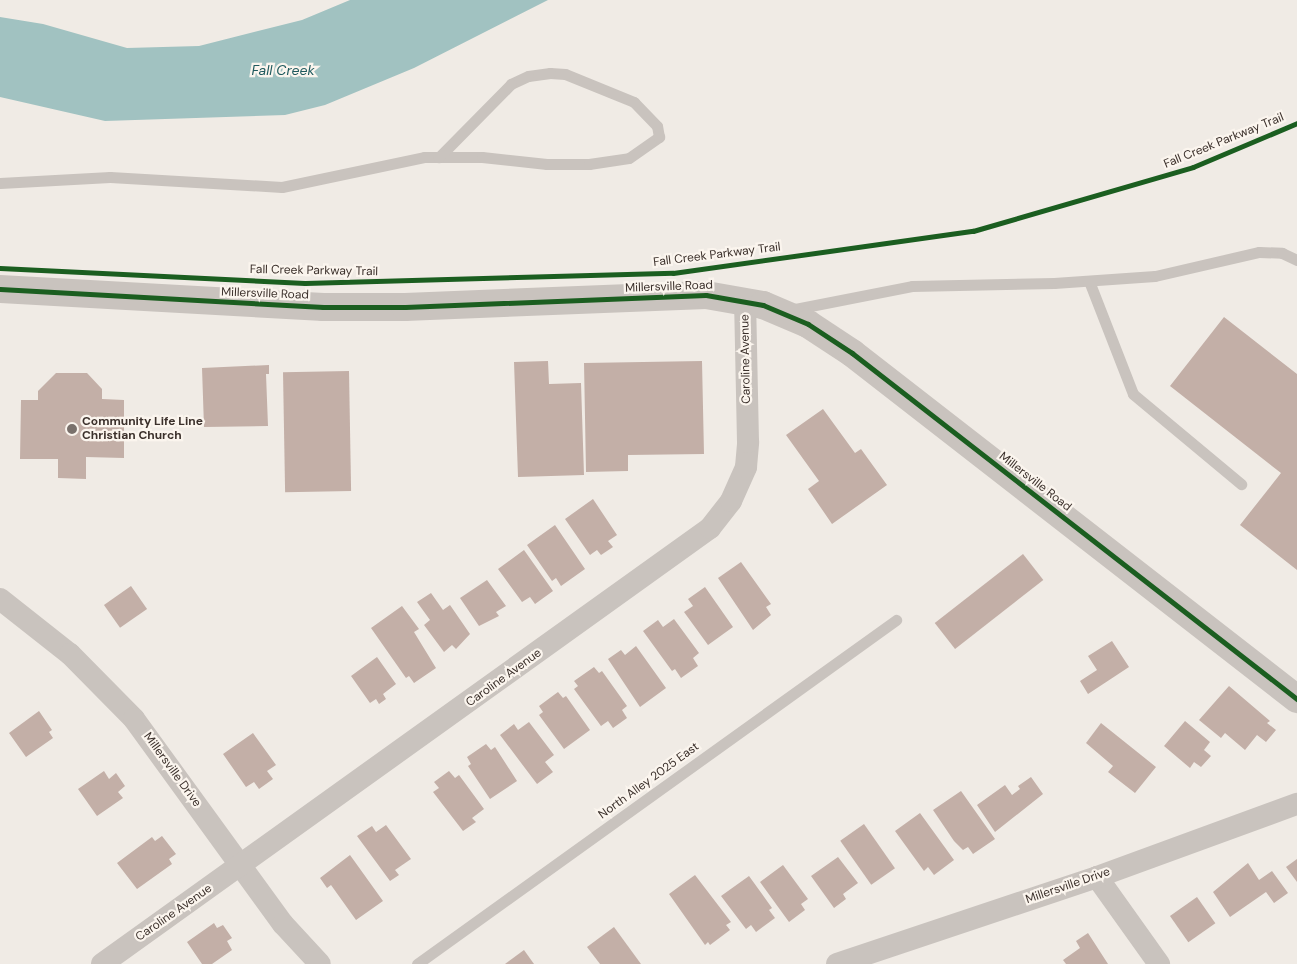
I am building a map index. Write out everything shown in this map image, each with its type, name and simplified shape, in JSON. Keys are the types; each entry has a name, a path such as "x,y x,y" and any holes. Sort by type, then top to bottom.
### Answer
{"street":[{"name":"Millersville Road","path":"0,289 323,307 405,307 706,295 745,301 783,311 830,336 1297,700"},
{"name":"Caroline Avenue","path":"102,964 700,536 717,520 737,490 746,467 748,442 745,301"},
{"name":"Millersville Drive","path":"0,599 54,639 112,694 150,740 283,924 320,964"},
{"name":"Millersville Drive","path":"837,964 1097,877 1297,804"},
{"path":"1097,877 1159,964"}],"lane":[{"path":"0,183 110,177 282,187 424,157 439,158 590,164 629,158 659,137 657,126 634,102 565,74 550,73 528,76 511,84 439,158"},
{"path":"783,311 912,286 1089,281 1155,276 1258,252 1282,253 1297,260"},
{"path":"1089,281 1132,394 1241,484"},
{"name":"North Alley 2025 East","path":"417,964 896,620"}],"water":[{"name":"Fall Creek","path":"350,0 548,0 414,68 325,105 285,115 105,121 0,97 0,17 43,24 127,48 199,46 302,20"}],"building":[{"path":"1224,317 1297,374 1297,570 1240,525 1281,473 1170,386"},
{"path":"548,361 549,384 581,383 584,475 518,477 514,362"},
{"path":"702,361 704,454 628,455 628,471 586,472 584,363"},
{"path":"269,365 269,374 266,374 268,426 204,427 202,368"},
{"path":"349,371 351,491 285,492 283,372"},
{"name":"Community Life Line Christian Church","path":"56,373 87,373 102,389 102,399 124,400 124,458 86,457 86,479 58,478 58,459 20,459 21,400 38,400 38,391"},
{"path":"823,409 855,453 861,449 887,485 832,524 808,489 819,481 786,435"},
{"path":"593,499 617,535 608,541 613,547 601,555 597,550 590,555 565,519"},
{"path":"555,525 585,569 561,586 556,578 552,581 527,545"},
{"path":"524,550 553,591 535,604 530,597 522,602 498,569"},
{"path":"1023,554 1043,580 955,649 935,623"},
{"path":"741,562 771,604 766,607 771,615 753,630 718,578"},
{"path":"487,580 506,606 496,612 499,616 479,626 460,598"},
{"path":"131,586 147,609 120,628 104,605"},
{"path":"705,587 733,627 708,645 684,612 693,606 688,599"},
{"path":"431,593 443,610 450,605 470,634 456,649 452,645 444,652 424,625 430,620 417,602"},
{"path":"402,606 419,629 414,632 436,668 414,683 409,676 406,678 371,628"},
{"path":"674,619 699,653 693,658 698,666 681,678 675,669 672,671 643,631 658,620 663,627"},
{"path":"1112,641 1129,667 1088,694 1080,681 1097,670 1088,656"},
{"path":"636,646 666,688 640,707 608,659 621,650 625,655"},
{"path":"377,657 396,684 383,694 386,699 379,704 376,699 370,703 351,676"},
{"path":"594,667 599,673 602,671 627,706 622,710 627,718 613,728 608,721 601,726 574,689 578,686 574,681"},
{"path":"1229,686 1270,721 1267,723 1276,730 1266,742 1257,735 1245,750 1225,733 1221,738 1199,720"},
{"path":"558,692 563,698 566,696 590,730 564,749 539,715 543,712 539,706"},
{"path":"39,711 52,730 49,732 53,738 26,757 9,733"},
{"path":"1185,721 1210,742 1204,750 1211,756 1201,767 1194,762 1190,768 1164,746"},
{"path":"529,722 554,755 545,762 553,772 537,784 500,735 514,724 518,730"},
{"path":"1101,723 1156,767 1135,793 1108,772 1113,766 1086,743"},
{"path":"253,733 276,765 267,771 273,779 259,789 254,782 246,787 223,754"},
{"path":"486,744 491,750 495,747 517,781 490,799 468,766 471,764 467,757"},
{"path":"104,771 109,779 116,773 125,786 118,792 123,798 97,816 78,789"},
{"path":"449,771 455,778 459,775 484,809 472,818 476,822 463,831 433,792 439,788 434,782"},
{"path":"1031,777 1043,794 995,832 977,805 1005,785 1012,795 1020,789 1018,786"},
{"path":"961,791 995,839 973,854 968,847 963,850 954,841 933,810"},
{"path":"920,813 954,860 934,875 928,867 924,871 895,831"},
{"path":"864,824 895,868 871,885 840,841"},
{"path":"386,825 411,859 395,870 399,875 390,881 357,836 372,826 376,832"},
{"path":"162,836 176,854 169,859 172,864 137,889 117,863 152,837 155,841"},
{"path":"350,855 383,901 356,920 331,885 327,888 320,878"},
{"path":"838,857 858,883 843,894 846,899 834,908 811,876"},
{"path":"1297,859 1297,882 1286,867"},
{"path":"1248,863 1259,880 1272,871 1288,893 1274,903 1266,892 1230,917 1213,892"},
{"path":"783,865 808,899 801,904 805,910 789,922 760,882"},
{"path":"695,875 731,922 726,925 730,930 710,945 708,942 705,945 669,894"},
{"path":"749,876 772,908 769,910 775,918 756,932 751,925 746,929 721,896"},
{"path":"1197,897 1215,923 1188,942 1170,916"},
{"path":"214,923 217,928 223,925 232,938 227,941 232,950 212,964 202,964 187,942"},
{"path":"614,927 641,964 600,964 587,947"},
{"path":"1088,933 1108,964 1066,964 1063,960 1080,948 1076,941"},
{"path":"524,950 534,964 505,964"}],"cycle path":[{"name":"Fall Creek Parkway Trail","path":"0,268 305,283 673,273 973,231 1193,167 1297,123"},
{"path":"0,289 323,307 405,307 706,295 763,305 808,324 852,353 1297,699"}],"place":[{"name":"Community Life Line Christian Church","path":"72,429"}]}
